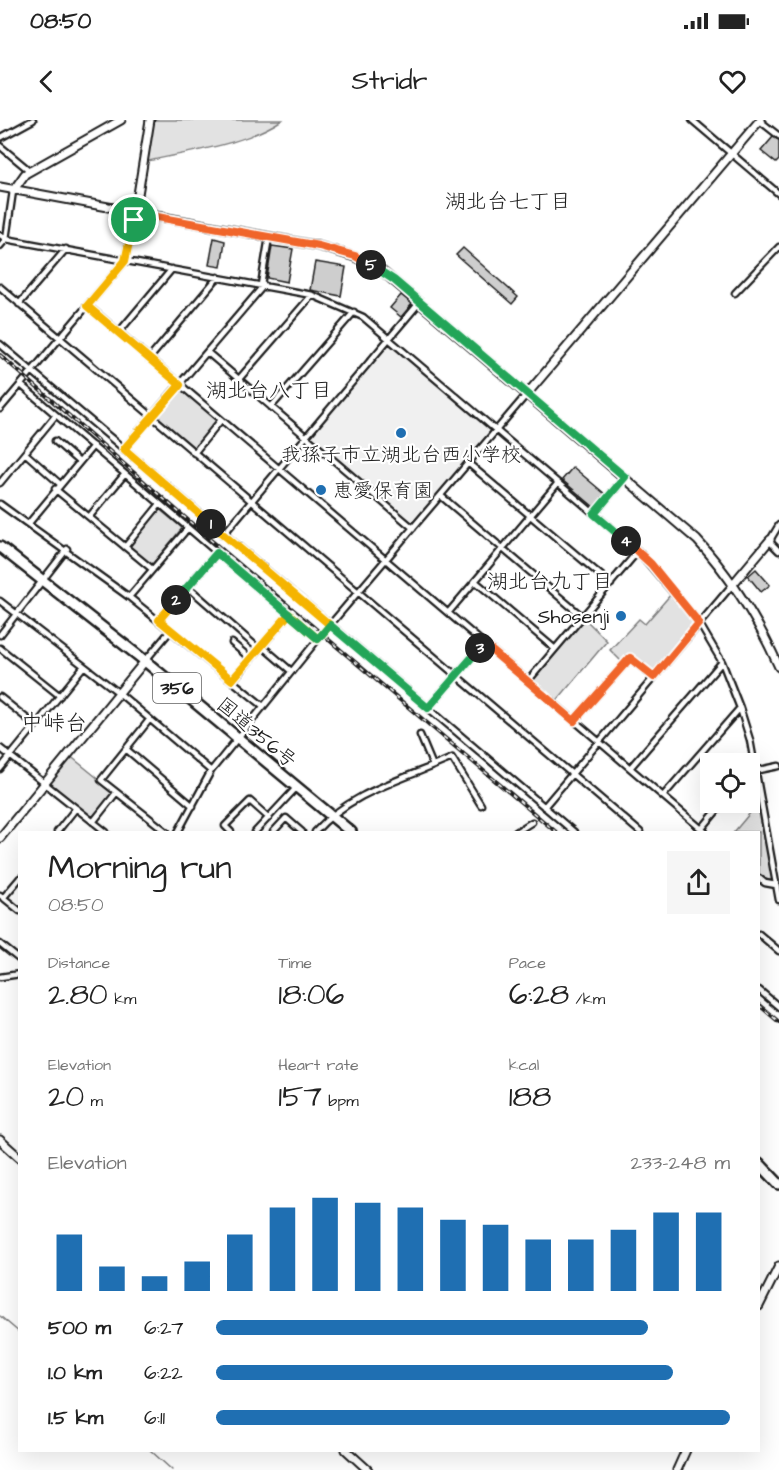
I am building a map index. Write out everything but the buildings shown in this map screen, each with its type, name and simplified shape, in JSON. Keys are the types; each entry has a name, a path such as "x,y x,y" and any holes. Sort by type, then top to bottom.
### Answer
{"highway":[{"name":"国道356号","path":"0,547 145,661 350,831"},
{"path":"760,1164 779,1184"}],"street":[{"path":"0,138 24,122 33,120"},
{"path":"0,246 6,239 13,191 19,179 121,120"},
{"path":"0,409 125,261 150,120"},
{"path":"179,831 211,771 262,705 760,120 779,136"},
{"path":"695,121 779,194"},
{"path":"0,146 30,171"},
{"path":"0,187 319,246 355,256 388,275 690,534 733,584 760,627 779,667"},
{"path":"0,235 6,239 312,295 354,312 389,339 638,551 699,623 722,662 740,708 749,753"},
{"path":"124,449 263,285 269,237"},
{"path":"735,293 779,247"},
{"path":"20,304 66,249"},
{"path":"119,332 172,269"},
{"path":"149,358 218,277"},
{"path":"0,287 639,831"},
{"path":"238,379 312,295"},
{"path":"223,534 420,302"},
{"path":"87,306 702,831 716,813"},
{"path":"271,407 354,312"},
{"path":"0,344 573,831"},
{"path":"207,352 413,528"},
{"path":"21,385 318,639"},
{"path":"0,483 56,415"},
{"path":"194,453 221,420"},
{"path":"55,441 79,462"},
{"path":"29,523 93,446"},
{"path":"25,453 60,484"},
{"path":"468,463 611,584"},
{"path":"88,517 125,474"},
{"path":"594,514 625,477"},
{"path":"448,613 558,483"},
{"path":"55,489 152,569"},
{"path":"441,496 583,617"},
{"path":"0,504 67,549 159,620 262,705"},
{"path":"125,547 160,504"},
{"path":"544,807 770,541 779,525"},
{"path":"129,597 188,528"},
{"path":"770,541 779,551"},
{"path":"0,635 67,549"},
{"path":"528,681 638,551"},
{"path":"159,620 217,553"},
{"path":"475,580 555,649"},
{"path":"188,587 291,671"},
{"path":"0,601 119,693 211,771"},
{"path":"232,680 289,614"},
{"path":"0,838 171,630"},
{"path":"232,643 251,659"},
{"path":"428,708 484,644"},
{"path":"0,648 60,696"},
{"path":"574,721 630,658 654,677"},
{"path":"630,768 722,662"},
{"path":"0,769 84,666"},
{"path":"0,697 35,725"},
{"path":"663,796 740,708"},
{"path":"150,720 101,780 166,831"},
{"path":"420,735 433,766"},
{"path":"0,748 105,831"},
{"path":"126,749 193,806"},
{"path":"316,831 330,815 384,784 452,758 481,805"},
{"path":"760,770 779,766"},
{"path":"256,831 296,788"},
{"path":"93,822 116,793"},
{"path":"230,831 225,826 250,801 269,818"},
{"path":"760,801 777,875 779,900"},
{"path":"58,831 76,808"},
{"path":"274,831 286,818 301,831"},
{"path":"518,831 532,822"},
{"path":"760,879 765,883 776,885"},
{"path":"18,880 2,897 18,909"},
{"path":"760,935 779,951"},
{"path":"0,944 18,958"},
{"path":"0,977 18,974"},
{"path":"760,991 779,1007"},
{"path":"0,1140 18,1156"},
{"path":"760,1304 779,1266"},
{"path":"348,1452 368,1470"},
{"path":"677,1470 685,1452"}],"shaded area":[{"path":"150,120 282,120 233,142 144,162"},
{"name":"我孫子市立湖北台西小学校","path":"389,342 492,430 412,523 310,436"},
{"path":"180,385 221,420 194,453 151,417"},
{"path":"159,509 182,528 152,565 128,546"},
{"path":"672,593 695,623 652,672 630,654 622,662 610,650 639,619 645,624"},
{"path":"583,617 607,641 554,704 528,681"},
{"path":"69,755 116,793 93,822 45,784"},
{"path":"761,800 776,885 765,883 760,879 760,831 735,831 750,813 760,813"}],"waterway":[{"path":"0,1316 18,1331"},
{"path":"152,1452 172,1470"}],"railway":[{"path":"0,355 206,536 555,831"},
{"path":"760,1006 779,1022"}],"place":[{"name":"我孫子市立湖北台西小学校","path":"401,433"},
{"name":"恵愛保育園","path":"321,490"},
{"name":"Shosenji","path":"621,616"}],"district":[{"name":"湖北台七丁目","path":"508,201"},
{"name":"湖北台八丁目","path":"269,390"},
{"name":"湖北台九丁目","path":"550,581"},
{"name":"中峠台","path":"54,722"}],"route":[{"path":"134,220 125,261 87,306 180,385 124,449 330,625 318,639 289,614 232,680 159,620 217,553 318,639 322,634 330,625 428,708 484,644 574,721 630,658 654,677 699,623 651,564 594,514 625,477 394,280 370,264 338,250 135,213 134,220"}]}
